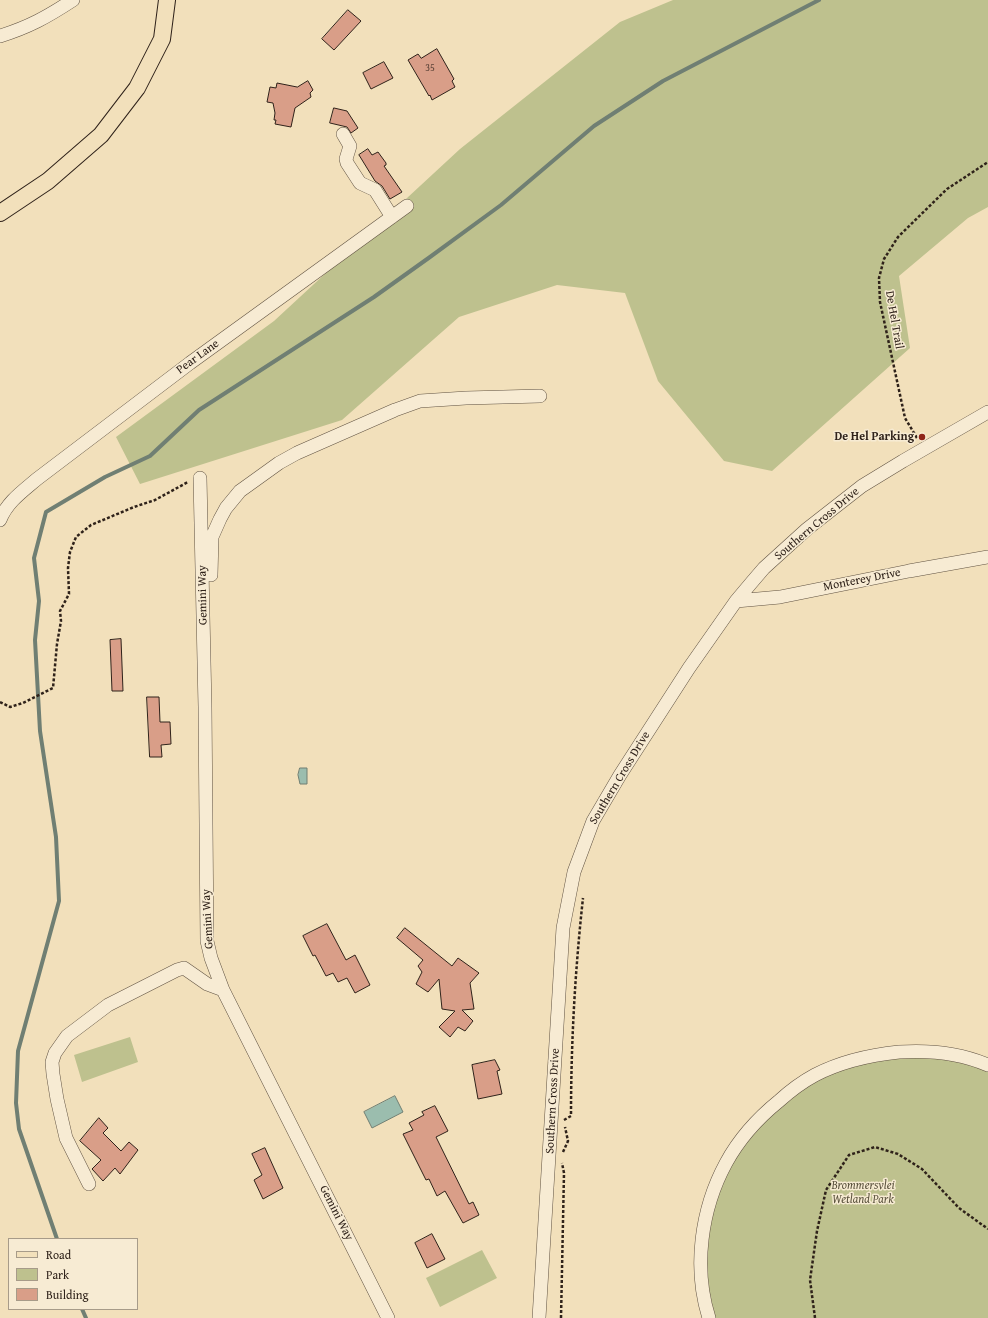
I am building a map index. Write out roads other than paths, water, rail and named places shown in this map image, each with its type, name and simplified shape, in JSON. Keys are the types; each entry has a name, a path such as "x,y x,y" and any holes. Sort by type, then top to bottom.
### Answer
{"main road":[{"path":"0,213 48,181 101,135 138,88 162,39 167,0"}],"street":[{"path":"0,36 23,29 45,18 73,0"},
{"path":"343,134 350,146 346,159 347,163 360,183 374,189 392,217"},
{"name":"Pear Lane","path":"2,512 16,497 37,479 190,363 407,206"},
{"path":"205,707 209,702 210,692 211,543 220,519 240,491 279,463 297,453 395,410 420,401 437,399 540,396"},
{"name":"Southern Cross Drive","path":"539,1318 563,928 574,872 593,820 616,781 690,668 736,601 764,568 806,529 862,486 988,412"},
{"name":"Gemini Way","path":"200,481 205,707 207,940 211,958 223,990 388,1318"},
{"name":"Monterey Drive","path":"736,601 780,596 988,557"},
{"path":"89,1184 66,1138 56,1099 52,1062 55,1053 67,1036 108,1005 177,970 184,968 207,984 223,990"},
{"path":"709,1318 702,1285 701,1259 708,1206 726,1162 752,1126 770,1108 803,1082 815,1075 859,1058 896,1052 936,1051 969,1058 988,1065"}],"waterway":[{"path":"57,1238 19,1129 16,1103 18,1051 59,901 56,837 40,731 35,640 39,601 34,558 46,512 105,477 150,456 199,410 374,297 501,205 594,126 663,81 819,0"},
{"path":"82,1310 86,1318"}],"place":[{"name":"De Hel Parking","path":"922,437"}],"park label":[{"name":"Brommersvlei Wetland Park","path":"863,1193"}]}
